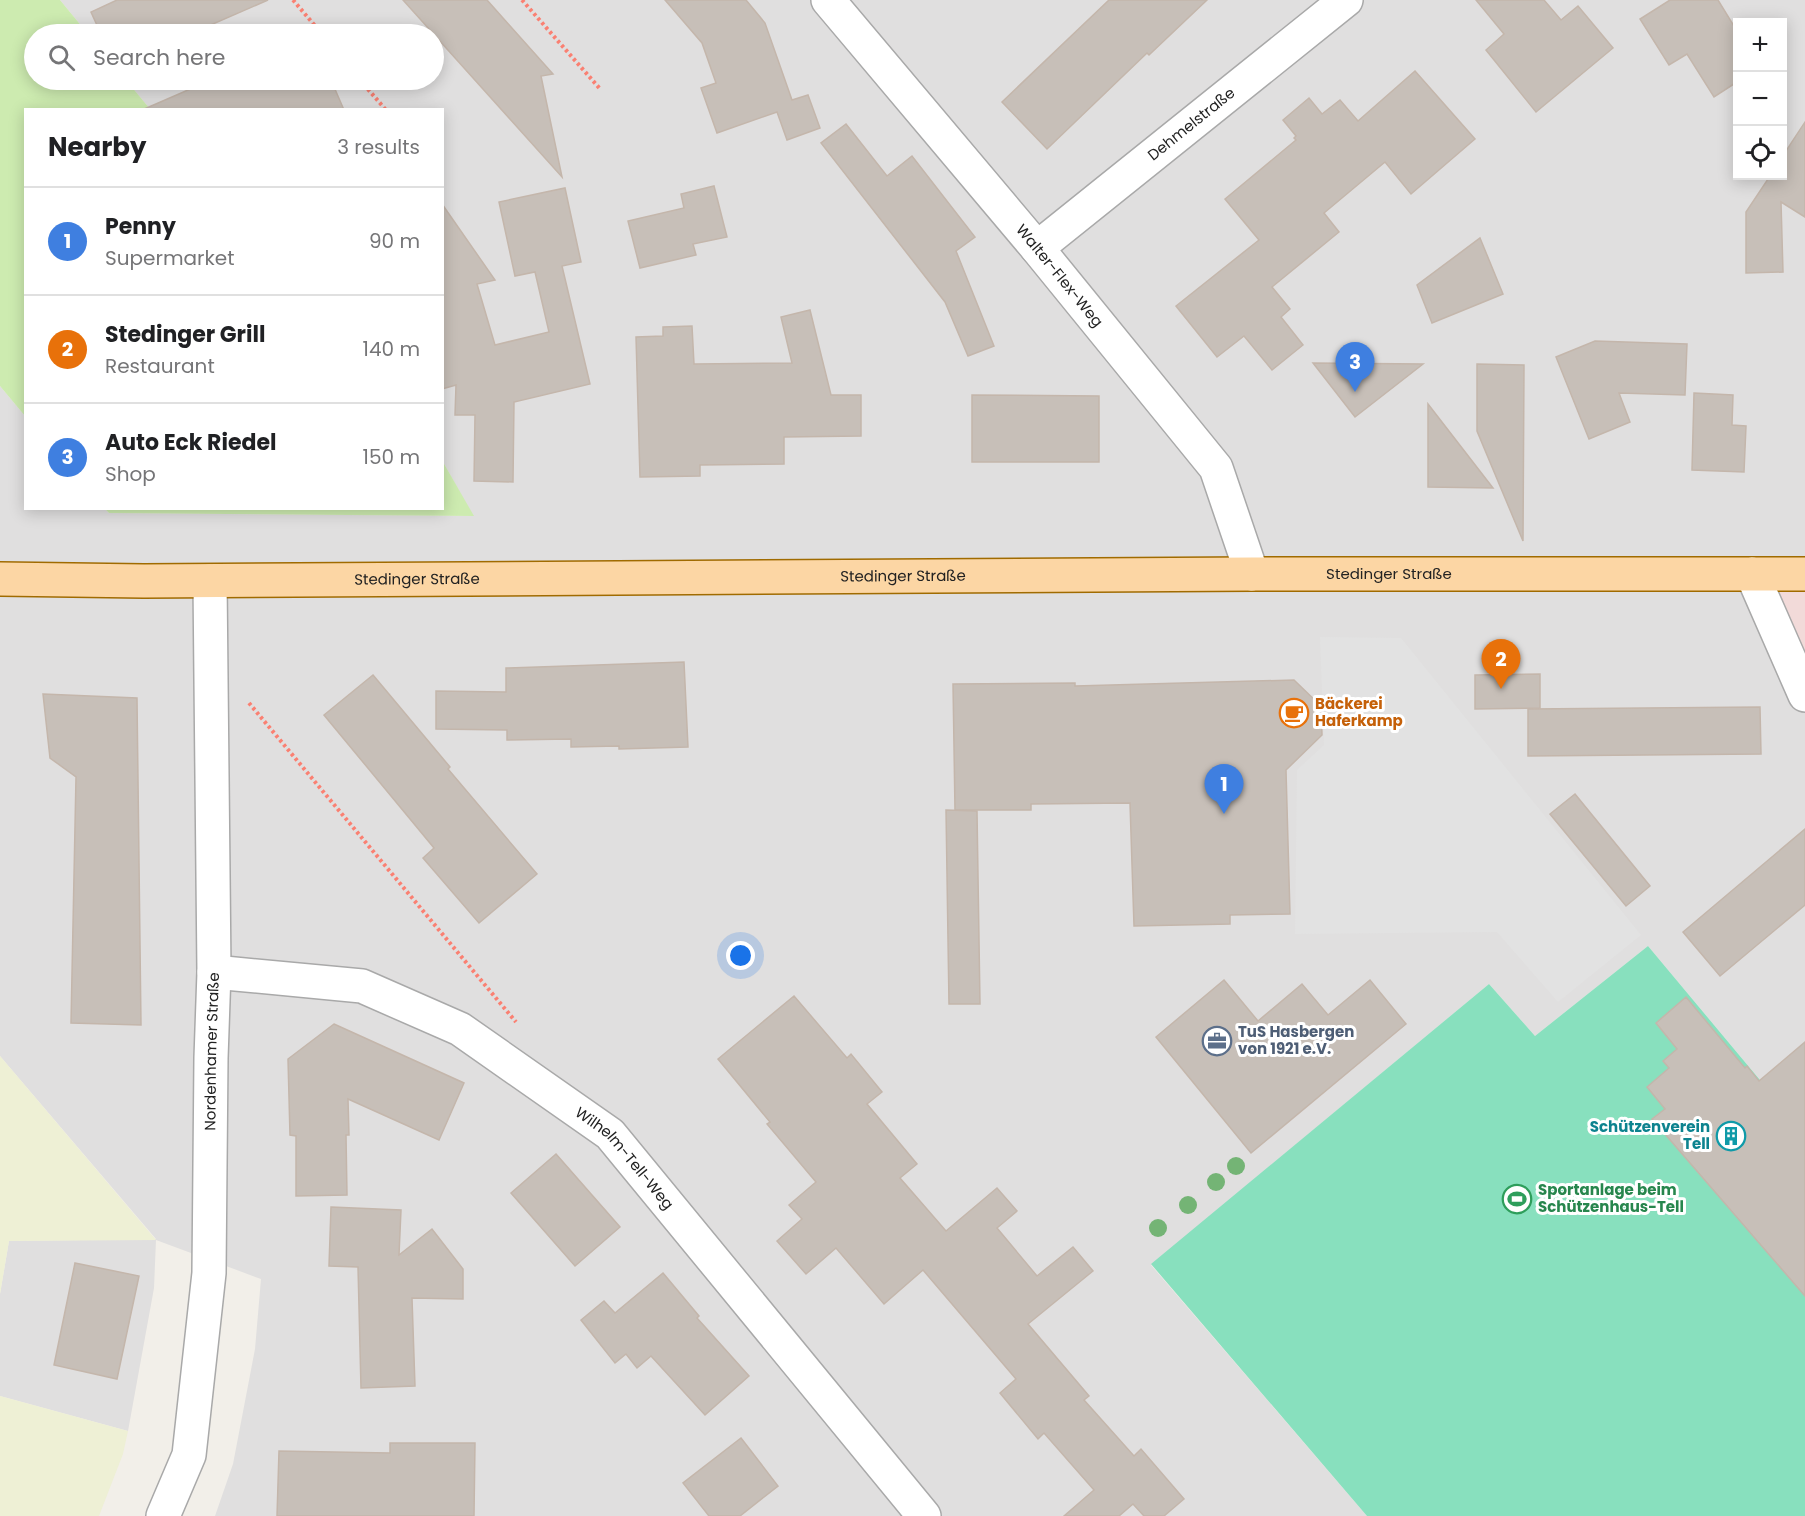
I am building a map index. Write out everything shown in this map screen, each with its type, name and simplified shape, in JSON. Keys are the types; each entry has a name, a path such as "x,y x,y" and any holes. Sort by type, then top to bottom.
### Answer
{"main road":[{"name":"Stedinger Straße","path":"0,579 210,581 1805,573"}],"street":[{"name":"Walter-Flex-Weg","path":"828,0 1037,248 1216,468 1252,574"},
{"name":"Dehmelstraße","path":"1037,248 1346,0"},
{"path":"1752,574 1805,695"},
{"name":"Nordenhamer Straße","path":"163,1516 189,1455 209,1273 214,972 210,581"},
{"name":"Wilhelm-Tell-Weg","path":"214,972 362,986 460,1029 610,1134 924,1516"}],"path":[{"path":"293,0 313,24"},
{"path":"522,0 601,90"},
{"path":"369,90 384,108"},
{"path":"211,659 518,1024"}],"shaded area":[{"path":"60,0 1805,0 1805,1134 1648,946 1535,1036 1489,984 1151,1265 1367,1516 215,1516 233,1464 255,1349 261,1279 156,1240 154,1288 128,1431 0,1396 0,1294 9,1241 156,1239 0,1056 0,386 24,415 24,510 106,510 109,513 473,516 444,464 444,108 149,108 134,90 444,90 444,24 80,24"},
{"path":"1756,588 1805,589 1805,705"},
{"path":"1320,637 1401,638 1641,935 1558,1002 1497,932 1295,934 1297,770 1324,745"}],"green space":[{"path":"0,0 60,0 80,24 24,24 24,90 134,90 149,108 24,108 24,415 0,386"},
{"path":"444,464 474,516 109,513 106,510 444,510"},
{"name":"Sportanlage beim Schützenhaus-Tell","path":"1648,946 1805,1134 1805,1516 1367,1516 1151,1264 1489,984 1535,1036"},
{"path":"0,1056 156,1240 9,1241 0,1294"},
{"path":"0,1396 128,1431 123,1454 99,1516 0,1516"}],"building":[{"path":"117,0 268,0 213,24 96,24 91,12"},
{"path":"403,0 487,0 553,74 541,76 562,177 444,46 444,24 425,24"},
{"path":"665,0 746,0 765,23 792,100 808,95 820,128 787,140 777,112 717,133 701,88 716,83 702,43"},
{"path":"1109,0 1207,0 1149,55 1147,53 1047,149 1002,102"},
{"path":"1476,0 1544,0 1561,20 1578,6 1613,48 1536,112 1486,50 1504,34"},
{"path":"1670,0 1718,0 1733,24 1733,85 1714,97 1687,54 1669,65 1640,19"},
{"path":"1415,71 1475,139 1411,194 1385,162 1324,213 1339,232 1272,287 1290,309 1281,317 1303,345 1272,370 1244,336 1217,357 1176,306 1259,240 1225,199 1296,140 1294,138 1296,136 1283,120 1309,98 1322,114 1340,100 1358,121"},
{"path":"188,90 335,90 343,108 147,108"},
{"path":"1805,122 1805,217 1781,202 1783,272 1746,273 1746,212 1767,180 1787,180 1787,149"},
{"path":"846,124 887,176 912,156 975,237 956,251 994,346 968,356 945,302 821,143"},
{"path":"714,186 727,237 693,244 696,255 640,268 628,221 684,208 681,194"},
{"path":"565,188 581,262 562,266 590,384 514,402 513,482 474,481 475,415 455,415 456,385 444,388 444,207 495,280 477,284 495,345 549,332 535,272 515,276 499,202"},
{"path":"1480,238 1503,294 1432,323 1417,285"},
{"path":"810,310 831,395 861,395 861,436 784,437 784,464 700,465 700,476 640,477 636,337 663,336 663,327 692,326 694,364 792,363 781,317"},
{"path":"1595,341 1687,344 1685,395 1619,393 1630,422 1589,439 1556,357"},
{"path":"1313,363 1423,364 1355,417"},
{"path":"1477,364 1524,365 1523,541 1477,431"},
{"path":"1694,393 1733,395 1732,425 1746,426 1744,472 1692,470"},
{"path":"972,395 1099,396 1099,462 972,462"},
{"path":"1428,404 1493,488 1428,487"},
{"path":"684,662 688,747 619,749 619,746 571,747 571,739 507,740 507,730 436,729 436,691 506,692 506,668"},
{"path":"1540,674 1540,708 1475,709 1475,675"},
{"path":"373,675 450,767 448,769 537,874 479,923 423,858 434,848 324,715"},
{"path":"1294,680 1321,706 1322,735 1286,770 1290,914 1230,915 1230,924 1134,926 1130,803 1031,804 1031,810 955,810 953,684 1075,683 1075,686"},
{"path":"43,694 137,698 141,1025 71,1023 76,777 50,758"},
{"path":"1760,707 1761,754 1528,756 1528,709"},
{"path":"1575,794 1650,886 1626,906 1550,814"},
{"path":"946,810 977,811 980,1004 949,1004"},
{"path":"1805,829 1805,905 1720,976 1683,932"},
{"path":"1224,980 1258,1021 1302,984 1328,1015 1370,980 1406,1024 1251,1153 1156,1037"},
{"path":"794,996 847,1058 851,1054 882,1092 867,1104 917,1164 900,1178 946,1231 997,1188 1017,1211 997,1228 1037,1276 1073,1247 1093,1271 1028,1324 1089,1396 1084,1400 1134,1456 1141,1449 1184,1499 1164,1516 1144,1516 1133,1504 1119,1516 1064,1516 1094,1490 1044,1433 1038,1439 1000,1393 1016,1379 923,1270 884,1304 836,1248 806,1274 777,1241 802,1219 789,1205 816,1182 767,1124 770,1122 718,1059"},
{"name":"Schützenverein Tell","path":"1686,997 1745,1068 1747,1066 1759,1081 1805,1042 1805,1296 1652,1119 1665,1109 1647,1087 1669,1068 1663,1061 1677,1049 1656,1023"},
{"path":"334,1024 464,1083 439,1140 348,1099 347,1195 296,1196 296,1136 290,1135 288,1059"},
{"path":"556,1154 620,1227 575,1266 511,1193"},
{"path":"331,1207 401,1210 399,1255 432,1229 463,1269 463,1299 412,1298 415,1386 361,1388 358,1267 329,1266"},
{"path":"75,1263 139,1276 117,1379 54,1365"},
{"path":"663,1273 699,1316 697,1318 749,1376 705,1415 651,1356 637,1368 626,1354 615,1363 581,1320 604,1301 615,1313"},
{"path":"741,1438 778,1486 740,1516 709,1516 683,1483"},
{"path":"390,1443 475,1443 474,1516 277,1516 279,1451 390,1453"}],"place":[{"name":"Auto Eck Riedel","path":"1355,392"},
{"name":"Stedinger Grill","path":"1501,689"},
{"name":"Bäckerei Haferkamp","path":"1294,713"},
{"name":"Penny","path":"1224,814"},
{"name":"TuS Hasbergen von 1921 e.V.","path":"1217,1041"},
{"name":"Schützenverein Tell","path":"1731,1136"},
{"name":"Sportanlage beim Schützenhaus-Tell","path":"1517,1199"}]}
